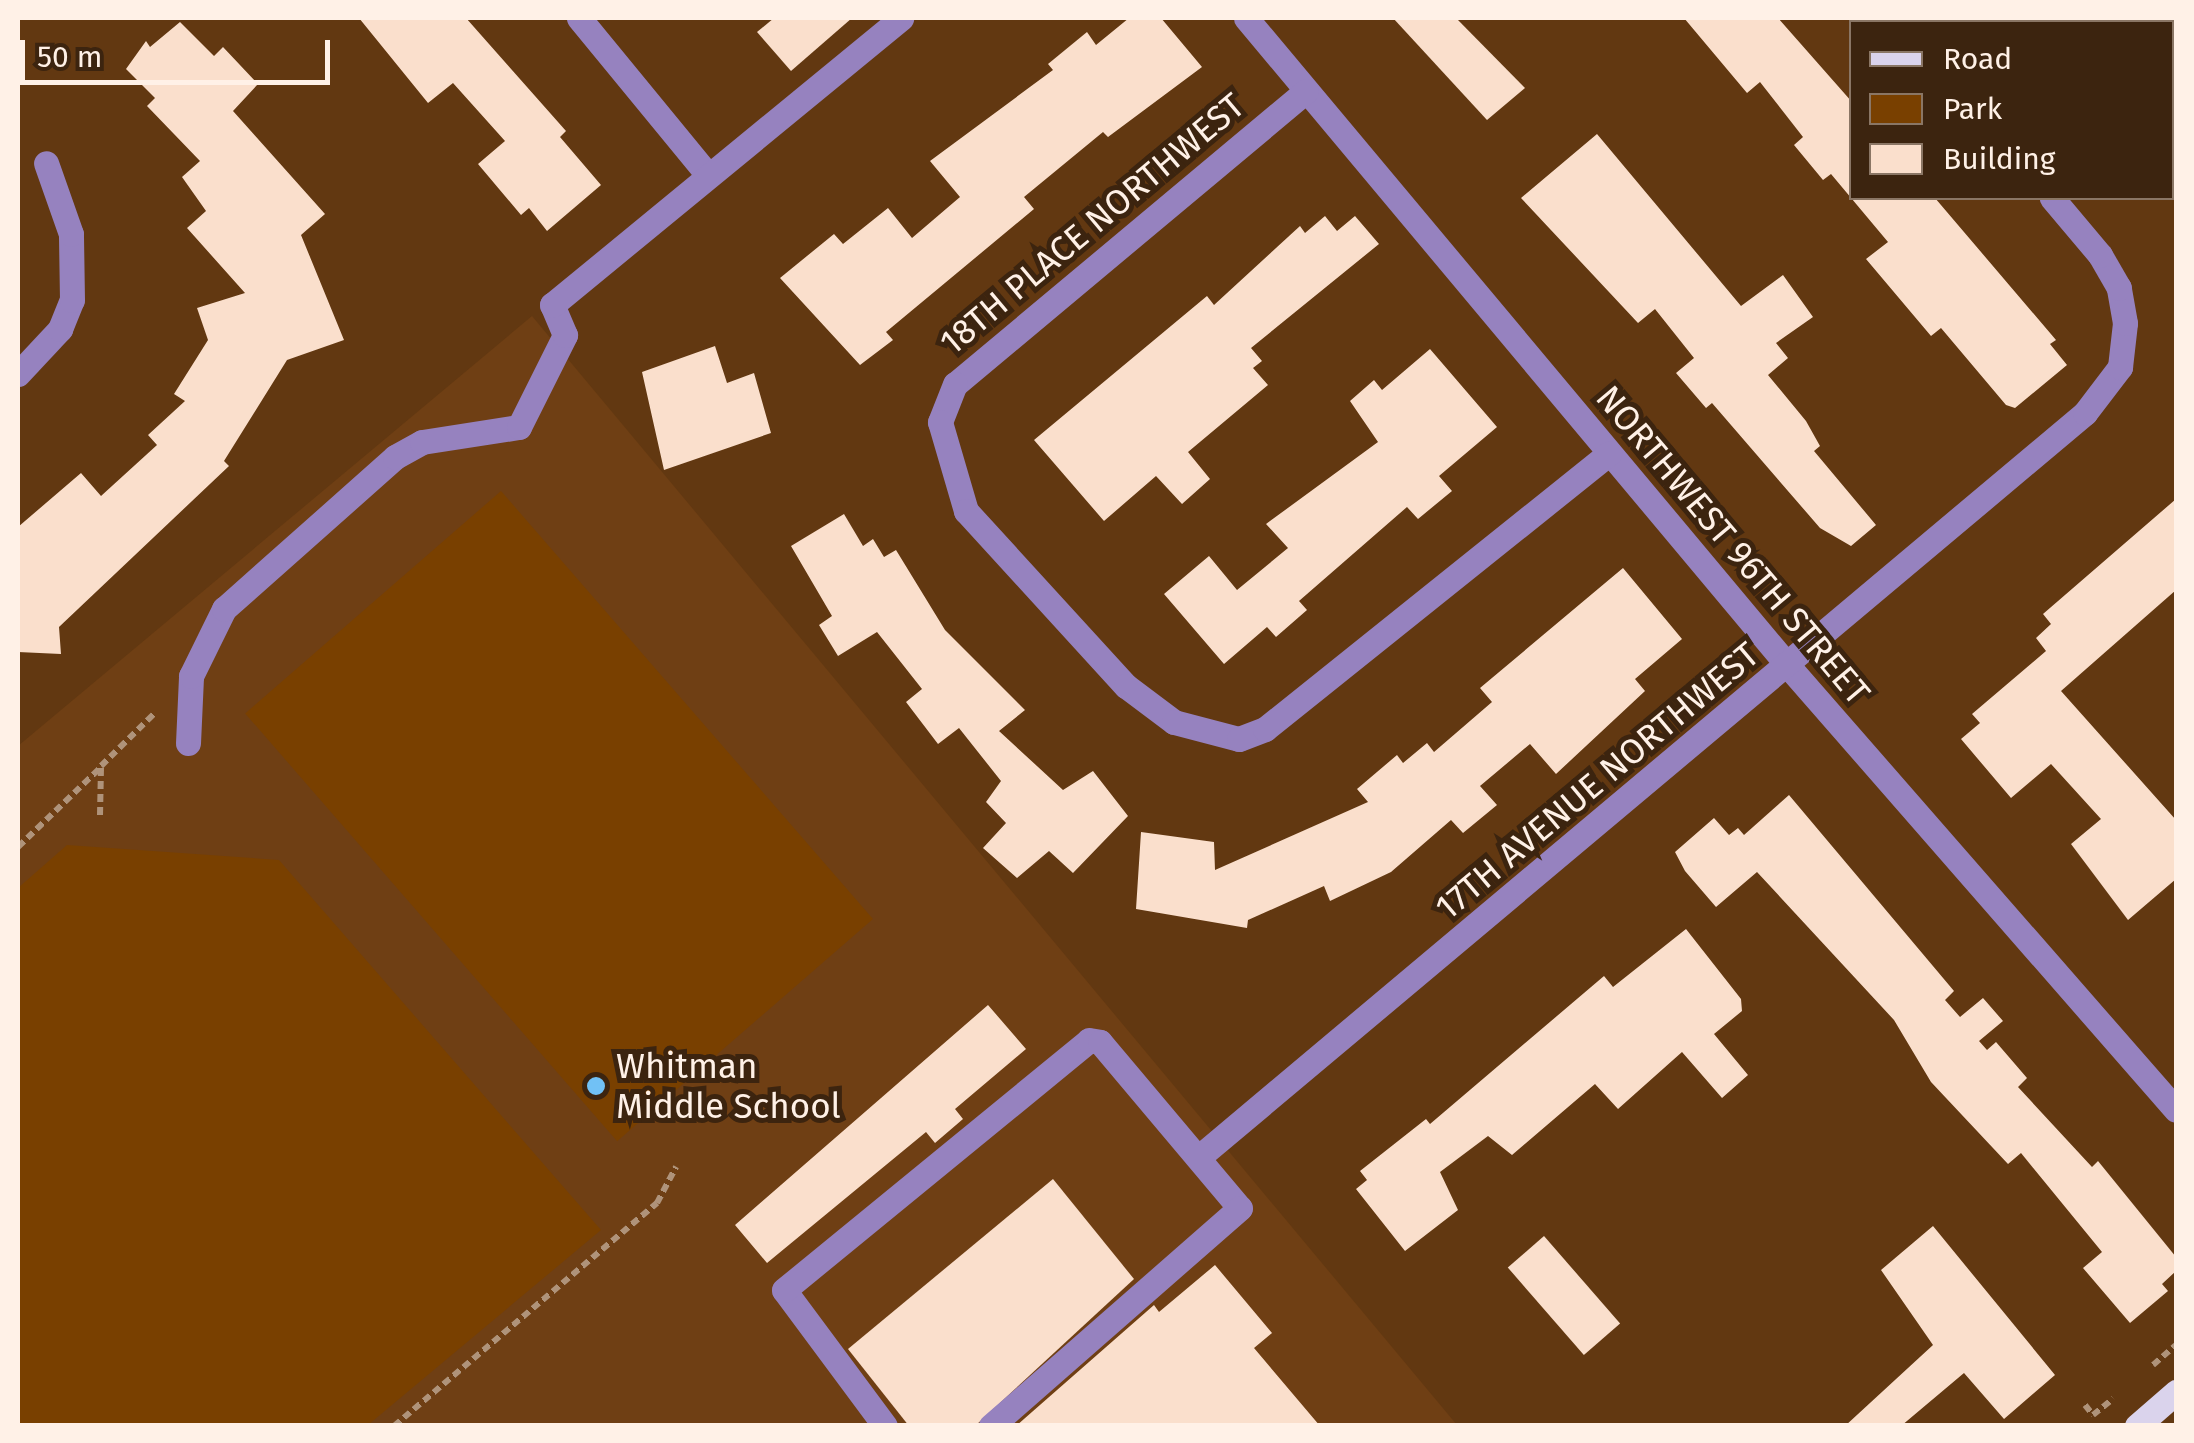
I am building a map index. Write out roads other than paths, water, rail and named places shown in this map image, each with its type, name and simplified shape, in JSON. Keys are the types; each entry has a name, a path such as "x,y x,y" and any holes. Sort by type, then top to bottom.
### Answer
{"main road":[{"path":"2137,1426 2176,1392"}],"street":[{"path":"579,18 708,175"},
{"path":"188,744 191,676 224,608 395,457 422,442 519,427 565,335 552,305 901,18"},
{"name":"NORTHWEST 96TH STREET","path":"1246,18 1789,667 2176,1110"},
{"name":"18TH PLACE NORTHWEST","path":"1306,91 982,354 955,384 940,422 966,511 1126,686 1208,737 1239,739 1265,729 1609,454"},
{"path":"18,374 60,329 72,300 72,234 46,163"},
{"name":"17TH AVENUE NORTHWEST","path":"1199,1157 1789,667 2085,413 2120,367 2125,322 2109,272 2054,200"},
{"path":"885,1426 784,1290 1089,1040 1100,1042 1240,1208 1236,1217 992,1426"}],"place":[{"name":"Whitman Middle School","path":"596,1086"}]}
